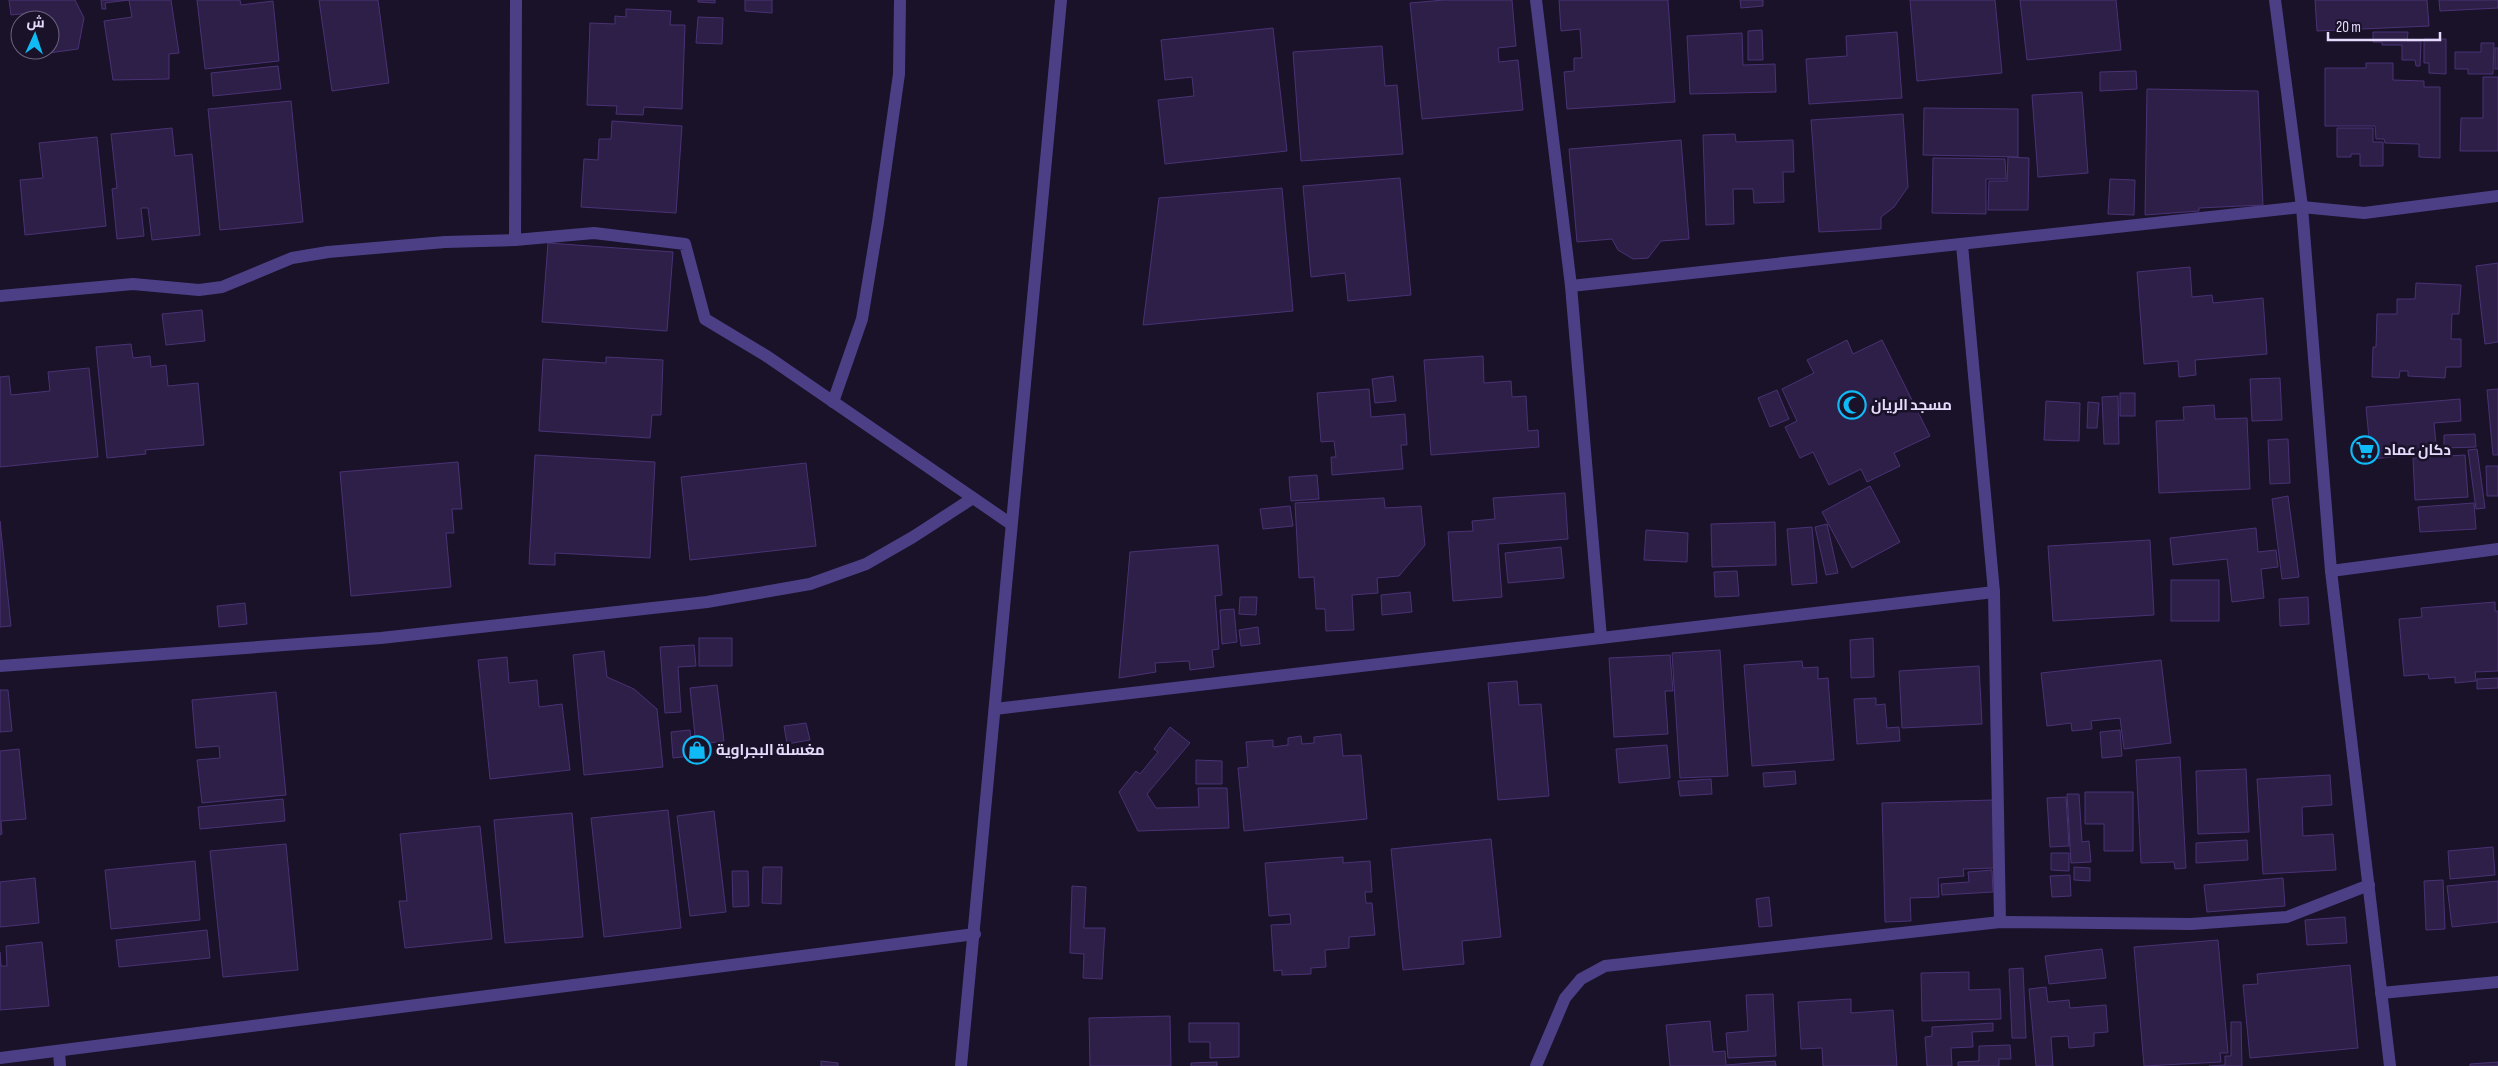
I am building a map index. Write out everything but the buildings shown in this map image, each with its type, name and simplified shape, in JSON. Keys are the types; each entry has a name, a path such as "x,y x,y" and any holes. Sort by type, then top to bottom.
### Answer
{"street":[{"path":"515,240 516,0"},
{"path":"833,402 862,319 898,74 900,0"},
{"path":"961,1066 975,934 1011,524 1061,0"},
{"path":"1536,0 1571,286 1601,638"},
{"path":"2275,0 2302,208 2331,571 2390,1066"},
{"path":"1571,286 2302,208 2364,213 2498,196"},
{"path":"0,296 133,284 199,290 222,287 292,258 445,242 515,240 594,233 685,244 705,318 768,357 1011,524"},
{"path":"1962,245 1994,592 2000,922"},
{"path":"0,666 381,638 707,602 810,584 866,564 913,537 973,498"},
{"path":"2331,571 2498,549"},
{"path":"994,709 1994,592"},
{"path":"1536,1066 1565,998 1581,979 1605,966 2000,922 2192,924 2287,917 2369,885"},
{"path":"0,1058 975,934"},
{"path":"2382,993 2498,982"},
{"path":"59,1051 60,1066"}],"place":[{"name":"مسجد الريان","path":"1852,405"},
{"name":"دكان عماد","path":"2365,450"},
{"name":"مغسلة البجراوية","path":"697,750"}]}
